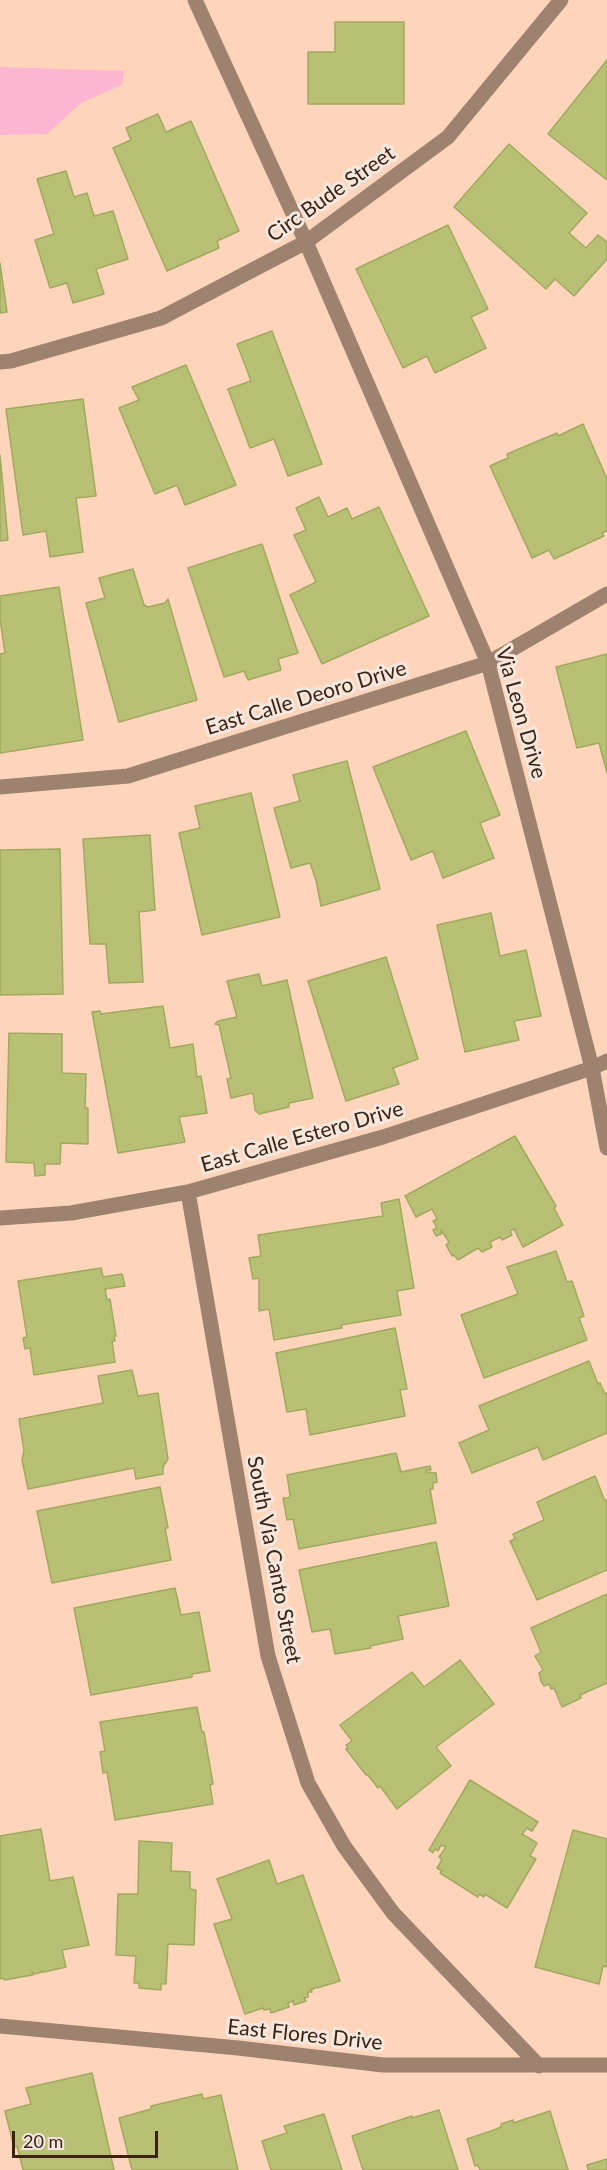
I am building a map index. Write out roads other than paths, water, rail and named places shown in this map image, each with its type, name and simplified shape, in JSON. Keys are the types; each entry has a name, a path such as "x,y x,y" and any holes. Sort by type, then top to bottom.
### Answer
{"lane":[{"name":"Via Leon Drive","path":"195,0 306,242 488,663 592,1068 607,1148"},
{"name":"Circ Bude Street","path":"0,362 12,361 161,318 306,242 448,137 561,0"},
{"name":"East Calle Deoro Drive","path":"0,787 128,776 488,663 607,594"},
{"name":"East Calle Estero Drive","path":"0,1218 71,1213 188,1192 383,1137 592,1068 607,1061"},
{"name":"South Via Canto Street","path":"188,1192 268,1656 308,1783 344,1846 393,1913 539,2066"},
{"name":"East Flores Drive","path":"0,2026 238,2048 383,2065 607,2065"}]}
